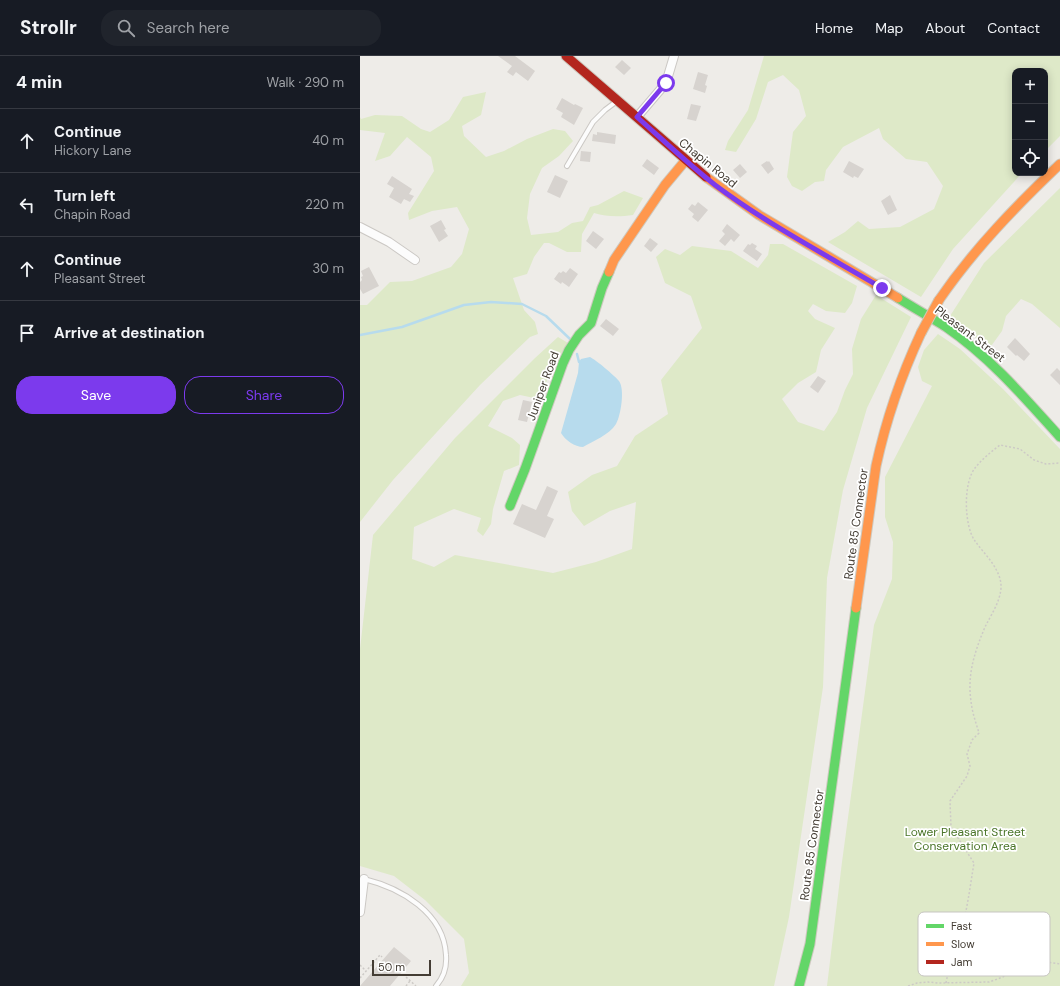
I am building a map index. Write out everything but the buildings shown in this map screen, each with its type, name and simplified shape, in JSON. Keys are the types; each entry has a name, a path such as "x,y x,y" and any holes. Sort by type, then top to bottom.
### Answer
{"main road":[{"name":"Chapin Road","path":"566,56 637,117 685,161 715,185 744,206 849,269"},
{"name":"Juniper Road","path":"510,506 563,363 569,350 579,335 591,323 602,288 614,260 665,185 685,161"},
{"name":"Route 85 Connector","path":"806,986 810,944 876,466 882,436 890,408 906,365 921,333 939,300 959,270 981,242 1060,164"},
{"name":"Pleasant Street","path":"849,269 946,327 1008,379 1060,437"},
{"name":"Route 85 Connector","path":"799,986 810,944"}],"street":[{"path":"637,117 666,83 674,56"},
{"path":"360,226 390,242 415,260"},
{"path":"360,912 362,879"}],"lane":[{"path":"566,166 593,122 617,100"},
{"path":"362,879 380,883 397,890 411,899 435,922 443,938 446,949 446,963 442,979 436,986"}],"path":[{"path":"966,912 974,862 951,827 950,801 967,776 970,766 967,754 972,740 979,733 971,702 970,684 974,653 1000,595 1001,580 992,564 974,539 969,525 967,489 974,469 988,454 1000,446 1020,449 1034,460 1046,464 1060,463"},
{"path":"360,978 380,955 382,957"},
{"path":"1050,962 1060,964"},
{"path":"360,965 366,971"},
{"path":"946,983 947,976"},
{"path":"908,986 928,982 938,984 989,982 1004,976"},
{"path":"406,977 416,986"},
{"path":"406,986 410,981"}],"green space":[{"path":"764,56 1060,56 1060,136 1048,148 1048,68 1012,68 1012,176 1019,176 953,249 921,297 828,242 845,232 858,221 869,229 900,227 934,209 943,186 927,162 906,159 883,139 879,128 843,147 826,170 824,181 815,182 802,191 792,186 787,177 793,132 806,116 799,90 783,75 768,82 756,119 736,152 725,150 728,141 748,110"},
{"path":"486,92 481,115 462,126 464,136 486,157 504,151 527,139 553,129 565,131 573,141 559,156 542,168 530,194 527,218 531,235 558,232 572,223 583,221 590,207 598,205 624,191 643,198 633,215 613,216 594,213 582,234 581,252 567,252 549,243 544,243 534,257 527,274 513,278 524,310 535,322 538,334 530,337 480,385 393,480 360,522 360,305 367,305 390,282 412,281 451,267 462,254 469,229 457,207 432,211 409,220 408,213 434,171 431,157 407,137 390,156 375,161 385,133 360,130 360,117 361,119 375,115 402,116 421,129 430,132 449,120 463,97"},
{"path":"1060,188 1060,328 1032,304 1021,299 1006,316 1002,331 989,349 950,316 984,263"},
{"path":"770,244 783,244 857,286 852,303 845,313 826,311 813,304 808,311 815,319 835,328 821,350 816,372 798,383 782,399 798,422 824,431 837,412 853,374 852,349 861,319 876,295 911,317 867,408 843,490 827,578 823,687 789,917 774,986 461,986 469,973 464,939 425,900 394,876 360,866 360,649 373,535 455,438 558,337 568,343 552,370 539,399 520,395 503,401 488,426 512,438 520,445 519,465 504,471 493,509 491,524 483,536 477,531 481,518 454,509 414,527 412,559 434,567 455,555 553,573 596,562 632,549 636,502 610,511 584,526 572,511 568,492 592,475 617,466 635,436 668,414 661,380 702,328 691,296 665,283 656,257 665,249 680,255 692,246 731,251 758,268 768,255"},
{"name":"Lower Pleasant Street Conservation Area","path":"938,334 960,349 1003,389 1060,449 1060,986 827,986 874,625 892,579 893,542 885,517 885,477 932,386 922,381 918,367 924,350"}],"water":[{"path":"590,357 619,381 622,390 622,402 618,420 613,428 605,435 583,447 570,443 561,433 578,373 579,362 581,359"}],"waterway":[{"path":"360,335 402,327 464,305 491,302 522,304 546,316 570,339"},
{"path":"577,354 579,362"}],"traffic: fast":[{"path":"510,506 525,469 563,363 569,350 579,335 591,323 602,288 609,272"},
{"path":"898,298 946,327 977,351 1034,408 1060,437"},
{"path":"810,944 856,608"},
{"path":"799,986 810,944"}],"traffic: slow":[{"path":"609,272 614,260 665,185 685,161"},
{"path":"939,300 966,263 996,229 1060,164"},
{"path":"706,177 759,215 898,298"},
{"path":"921,333 939,300"},
{"path":"856,608 876,466 884,432 907,365 921,333"}],"traffic: jam":[{"path":"566,56 706,177"}],"route":[{"path":"666,83 637,117 688,163 744,206 882,288"}]}
